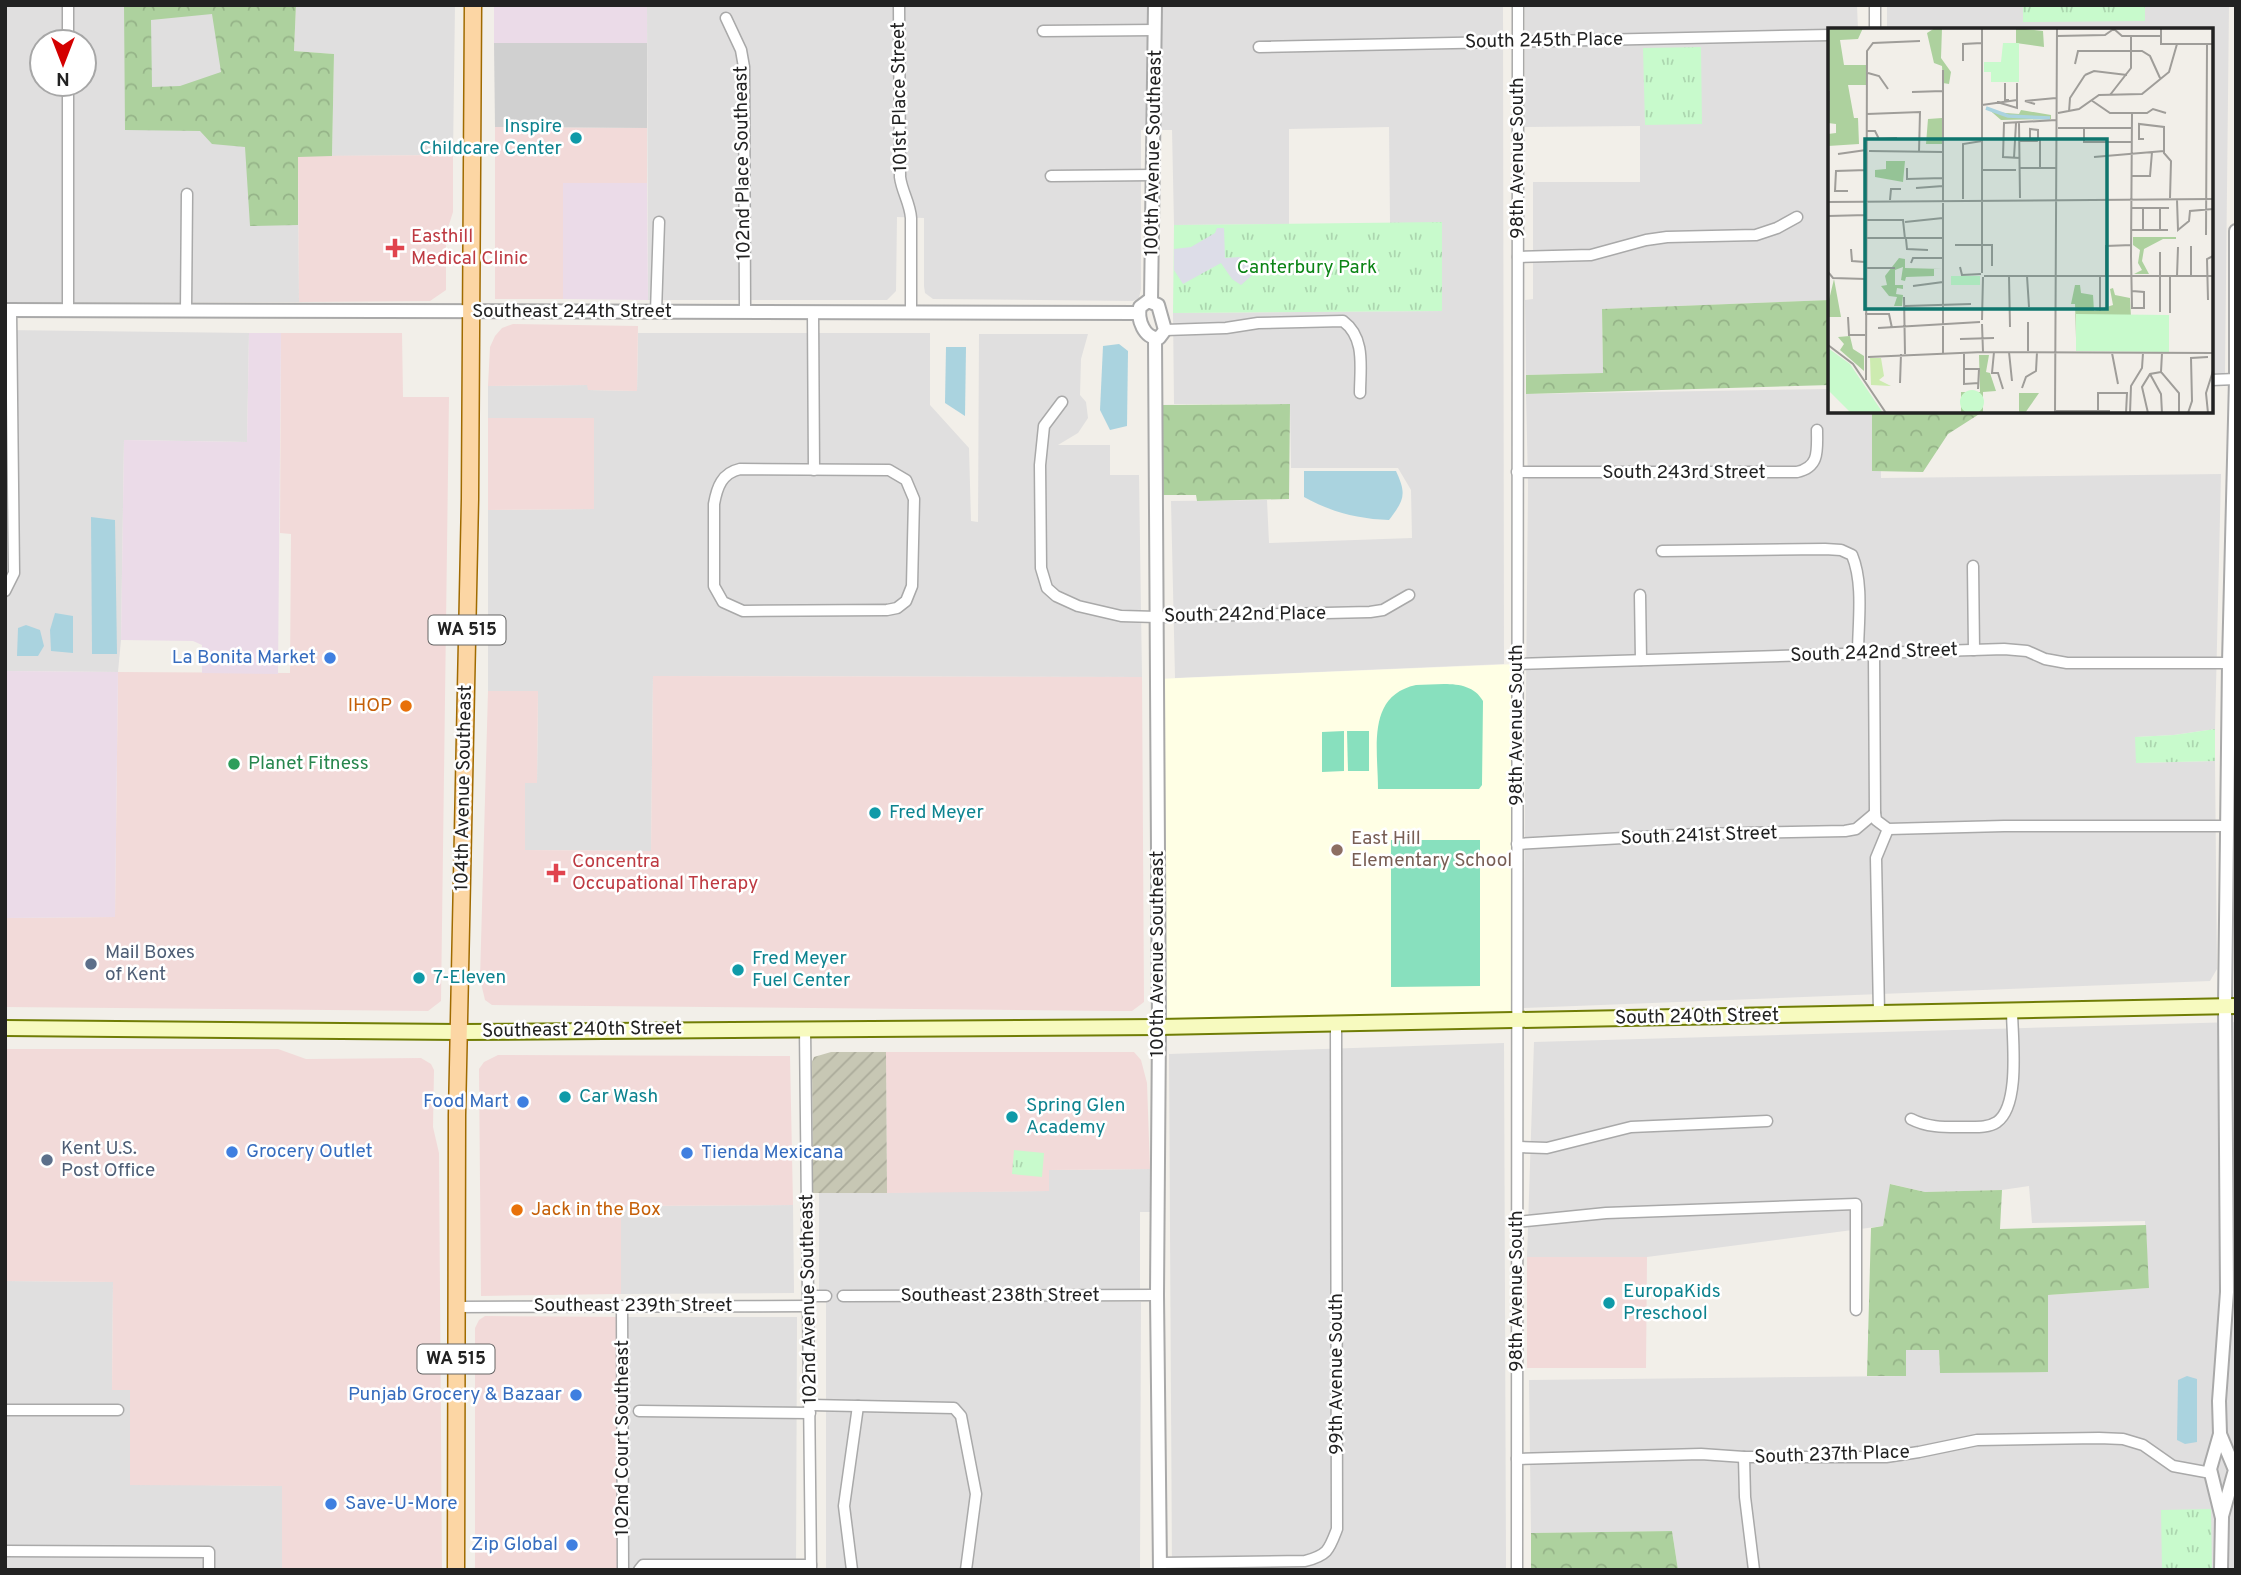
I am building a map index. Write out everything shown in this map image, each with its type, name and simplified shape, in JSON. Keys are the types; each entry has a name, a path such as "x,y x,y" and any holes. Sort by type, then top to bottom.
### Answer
{"main road":[{"name":"104th Avenue Southeast","path":"456,1570 459,1032 470,499 474,5"},
{"name":"South 240th Street","path":"1159,1027 2231,1006"},
{"name":"Southeast 240th Street","path":"5,1028 459,1032 1159,1027"}],"street":[{"path":"68,5 68,28"},
{"name":"101st Place Street","path":"899,5 900,177 902,191 910,205 911,313"},
{"name":"100th Avenue Southeast","path":"1152,302 1155,5"},
{"name":"98th Avenue South","path":"1517,1570 1518,5"},
{"path":"1875,5 1875,28"},
{"name":"102nd Place Southeast","path":"726,18 741,50 744,67 745,312"},
{"path":"1043,31 1155,30"},
{"name":"South 245th Place","path":"1259,47 1828,35"},
{"path":"68,98 68,311"},
{"path":"1051,176 1154,175"},
{"path":"186,311 187,194"},
{"path":"1518,257 1591,255 1667,237 1756,235 1797,217"},
{"path":"656,312 659,222"},
{"path":"2222,1518 2212,1469 2220,1434 2219,1401 2231,1291 2232,876 2228,826 2236,231"},
{"path":"1160,334 1165,323 1158,305 1152,302 1142,304 1139,313 1146,334 1160,334 1226,328 1258,323 1343,321 1350,326 1359,341 1360,393"},
{"path":"6,590 14,573 8,310"},
{"name":"Southeast 244th Street","path":"8,310 1139,313"},
{"path":"813,312 814,470"},
{"name":"100th Avenue Southeast","path":"1160,334 1157,617 1157,1295 1160,1566"},
{"path":"2213,380 2236,379"},
{"name":"South 242nd Place","path":"1062,402 1047,420 1042,439 1041,568 1044,582 1051,592 1061,599 1078,606 1121,615 1157,617 1370,612 1383,610 1409,595"},
{"name":"South 243rd Street","path":"1517,472 1797,472 1812,466 1816,459 1817,430"},
{"path":"740,469 814,470 889,470 906,480 914,499 912,586 906,601 897,608 743,611 723,602 714,586 714,504 725,476 740,469"},
{"path":"1662,551 1825,549 1841,550 1852,555 1858,585 1858,654"},
{"path":"1973,566 1974,650"},
{"path":"1640,595 1641,660"},
{"name":"South 242nd Street","path":"1517,664 1974,650 2027,651 2055,662 2083,664 2229,663"},
{"path":"1874,653 1875,813 1876,820 1884,826 2228,826"},
{"name":"South 241st Street","path":"1517,844 1696,834 1845,831 1856,829 1875,813"},
{"path":"1879,1013 1876,858 1884,826"},
{"path":"1911,1119 1936,1126 1984,1127 2001,1118 2010,1101 2012,1085 2012,1010"},
{"name":"99th Avenue South","path":"1160,1566 1305,1561 1319,1558 1328,1552 1337,1529 1336,1025"},
{"name":"102nd Avenue Southeast","path":"805,1028 811,1567"},
{"path":"1518,1147 1547,1148 1631,1127 1767,1121"},
{"path":"1517,1222 1606,1213 1856,1204 1856,1310"},
{"name":"Southeast 238th Street","path":"843,1296 1157,1295"},
{"path":"809,1301 826,1296"},
{"name":"Southeast 239th Street","path":"456,1307 809,1301"},
{"name":"102nd Court Southeast","path":"622,1306 623,1570"},
{"path":"852,1570 844,1506 858,1406"},
{"path":"639,1411 858,1406 954,1408 961,1416 976,1494 966,1570"},
{"path":"5,1410 118,1410"},
{"path":"2220,1434 2233,1468 2222,1518 2221,1570"},
{"name":"South 237th Place","path":"1517,1459 1701,1454 1744,1457 1886,1457 1977,1440 2099,1438 2123,1439 2143,1445 2173,1466 2212,1469"},
{"path":"2212,1469 2220,1456 2233,1468"},
{"path":"1744,1457 1745,1497 1754,1570"},
{"path":"2212,1469 2220,1481 2233,1468"},
{"path":"5,1550 209,1552 209,1570"},
{"path":"639,1570 643,1565 811,1567"}],"shaded area":[{"path":"5,5 268,5 298,156 299,302 5,302"},
{"path":"296,5 455,5 453,155 332,156 334,54 294,51"},
{"path":"494,5 647,5 647,43 494,43"},
{"path":"647,5 1503,5 1504,664 1175,678 1171,501 1267,500 1269,543 1412,538 1411,490 1398,468 1291,468 1290,404 1174,404 1173,313 1442,311 1442,223 1390,223 1389,127 1289,129 1289,224 1174,225 1172,130 1141,130 1141,289 1139,298 1133,301 933,299 925,293 924,286 924,218 897,217 896,291 887,300 648,300"},
{"path":"1525,5 1857,5 1858,28 1828,28 1828,300 1602,309 1603,373 1526,375 1525,300 1533,299 1533,182 1640,182 1640,126 1525,127"},
{"path":"1887,5 2229,5 2225,375 2213,375 2213,28 1887,28"},
{"path":"494,43 647,43 647,128 495,127"},
{"path":"495,127 647,128 647,183 563,183 563,299 495,299"},
{"path":"453,155 453,212 446,234 446,290 430,301 299,302 298,156"},
{"path":"563,183 647,183 648,300 563,299"},
{"path":"1217,228 1224,228 1225,258 1240,257 1241,263 1266,262 1267,267 1257,271 1241,285 1232,279 1221,263 1183,284 1174,270 1174,249 1191,247 1215,233"},
{"path":"513,324 638,326 637,391 588,390 587,385 488,386 490,347 502,328"},
{"path":"5,330 249,333 247,442 124,440 121,640 118,672 5,671"},
{"path":"249,333 281,333 278,674 202,673 202,645 193,641 121,640 124,440 247,442"},
{"path":"281,333 402,333 403,397 449,397 441,1001 428,1011 5,1007 5,918 115,917 118,672 290,673 291,534 280,533"},
{"path":"638,333 930,333 930,405 969,448 971,521 978,522 979,334 1088,334 1081,359 1080,395 1086,402 1088,418 1078,433 1058,445 1110,445 1110,475 1139,475 1142,677 653,676 651,851 525,850 525,783 537,783 538,692 488,691 488,510 594,509 593,418 488,418 488,386 588,385 588,390 637,391"},
{"path":"1828,389 1828,413 1880,413 1881,478 2221,474 2215,729 2136,737 2136,763 2215,761 2217,969 2210,981 1523,1008 1528,484 1526,394"},
{"path":"488,418 594,418 594,509 488,510"},
{"name":"East Hill Elementary School","path":"1517,664 1516,1022 1159,1027 1157,679"},
{"path":"5,671 118,672 115,917 5,918"},
{"path":"653,676 1142,677 1144,1002 1132,1011 492,1005 485,1000 480,979 488,691 538,691 537,783 525,783 525,850 651,851"},
{"path":"2236,1022 2236,1570 1678,1570 1672,1531 1531,1533 1529,1380 1905,1376 1905,1350 1939,1350 1940,1372 2048,1371 2048,1295 2149,1288 2145,1221 2032,1223 2029,1186 2002,1190 1925,1192 1891,1184 1883,1226 1647,1257 1527,1257 1534,1042"},
{"path":"1504,1043 1506,1570 1172,1570 1169,1054"},
{"path":"5,1049 278,1049 306,1059 421,1058 431,1064 434,1070 433,1127 439,1153 442,1570 282,1570 282,1486 130,1485 130,1390 112,1390 113,1282 5,1281"},
{"path":"831,1052 886,1052 887,1193 813,1193 814,1057"},
{"path":"886,1052 1134,1052 1141,1060 1147,1083 1150,1169 1049,1170 1049,1191 887,1193"},
{"path":"498,1055 790,1056 793,1205 621,1206 621,1294 481,1296 479,1069 484,1062"},
{"path":"1150,1169 1150,1212 1140,1212 1140,1295 1038,1296 1039,1301 1141,1302 1140,1570 826,1570 826,1297 819,1296 819,1193 1048,1191 1048,1170"},
{"path":"793,1205 794,1293 621,1294 620,1206"},
{"path":"1527,1257 1647,1257 1646,1368 1527,1368"},
{"path":"5,1281 113,1282 112,1389 130,1390 130,1484 282,1486 282,1570 5,1570"},
{"path":"485,1316 628,1317 629,1570 475,1570 475,1328"},
{"path":"628,1317 797,1317 796,1570 629,1570"}],"green space":[{"path":"124,5 296,5 294,51 334,54 332,156 298,157 298,225 250,226 245,147 212,144 200,131 125,130","holes":["212,14 221,72 180,86 152,87 151,20"]},
{"path":"2023,5 2145,5 2145,21 2023,22"},
{"path":"1701,47 1702,124 1645,125 1643,48"},
{"name":"Canterbury Park","path":"1442,222 1442,311 1173,313 1174,225"},
{"path":"1828,300 1828,385 1526,394 1526,375 1603,373 1602,309"},
{"path":"1290,404 1289,499 1197,501 1196,495 1160,495 1161,405"},
{"path":"1872,413 1981,413 1948,434 1923,472 1872,471"},
{"path":"1416,685 1462,686 1477,694 1483,701 1482,785 1479,789 1378,789 1377,741 1382,712 1389,700 1400,691"},
{"path":"2215,729 2215,761 2136,763 2135,737"},
{"path":"1344,731 1344,771 1322,772 1322,732"},
{"path":"1347,731 1369,731 1369,771 1348,771"},
{"path":"1391,840 1480,840 1480,986 1391,987"},
{"path":"1014,1150 1044,1153 1042,1177 1012,1174"},
{"path":"1890,1184 1925,1192 2002,1190 2000,1229 2146,1225 2149,1288 2048,1295 2048,1372 1940,1373 1939,1350 1906,1350 1906,1376 1867,1376 1871,1228 1883,1226"},
{"path":"2211,1509 2212,1570 2162,1570 2161,1510"},
{"path":"1672,1531 1678,1570 1531,1570 1531,1533"}],"water":[{"path":"1119,344 1128,351 1127,426 1110,430 1100,410 1103,346"},
{"path":"946,347 966,347 965,416 945,403"},
{"path":"1304,471 1396,471 1402,486 1402,497 1389,520 1345,514 1304,497"},
{"path":"91,517 115,520 117,654 92,654"},
{"path":"55,613 73,616 73,653 51,651 50,630"},
{"path":"26,625 40,630 44,646 38,656 17,656 18,628"},
{"path":"2187,1376 2197,1379 2197,1442 2185,1444 2177,1440 2178,1380"}],"place":[{"name":"Inspire Childcare Center","path":"576,138"},
{"name":"Easthill Medical Clinic","path":"395,248"},
{"name":"La Bonita Market","path":"330,658"},
{"name":"IHOP","path":"406,706"},
{"name":"Planet Fitness","path":"234,764"},
{"name":"Fred Meyer","path":"875,813"},
{"name":"East Hill Elementary School","path":"1337,850"},
{"name":"Concentra Occupational Therapy","path":"556,873"},
{"name":"Mail Boxes of Kent","path":"91,964"},
{"name":"Fred Meyer Fuel Center","path":"738,970"},
{"name":"7-Eleven","path":"419,978"},
{"name":"Car Wash","path":"565,1097"},
{"name":"Food Mart","path":"523,1102"},
{"name":"Spring Glen Academy","path":"1012,1117"},
{"name":"Grocery Outlet","path":"232,1152"},
{"name":"Tienda Mexicana","path":"687,1153"},
{"name":"Kent U.S. Post Office","path":"47,1160"},
{"name":"Jack in the Box","path":"517,1210"},
{"name":"EuropaKids Preschool","path":"1609,1303"},
{"name":"Punjab Grocery & Bazaar","path":"576,1395"},
{"name":"Save-U-More","path":"331,1504"},
{"name":"Zip Global","path":"572,1545"}]}
